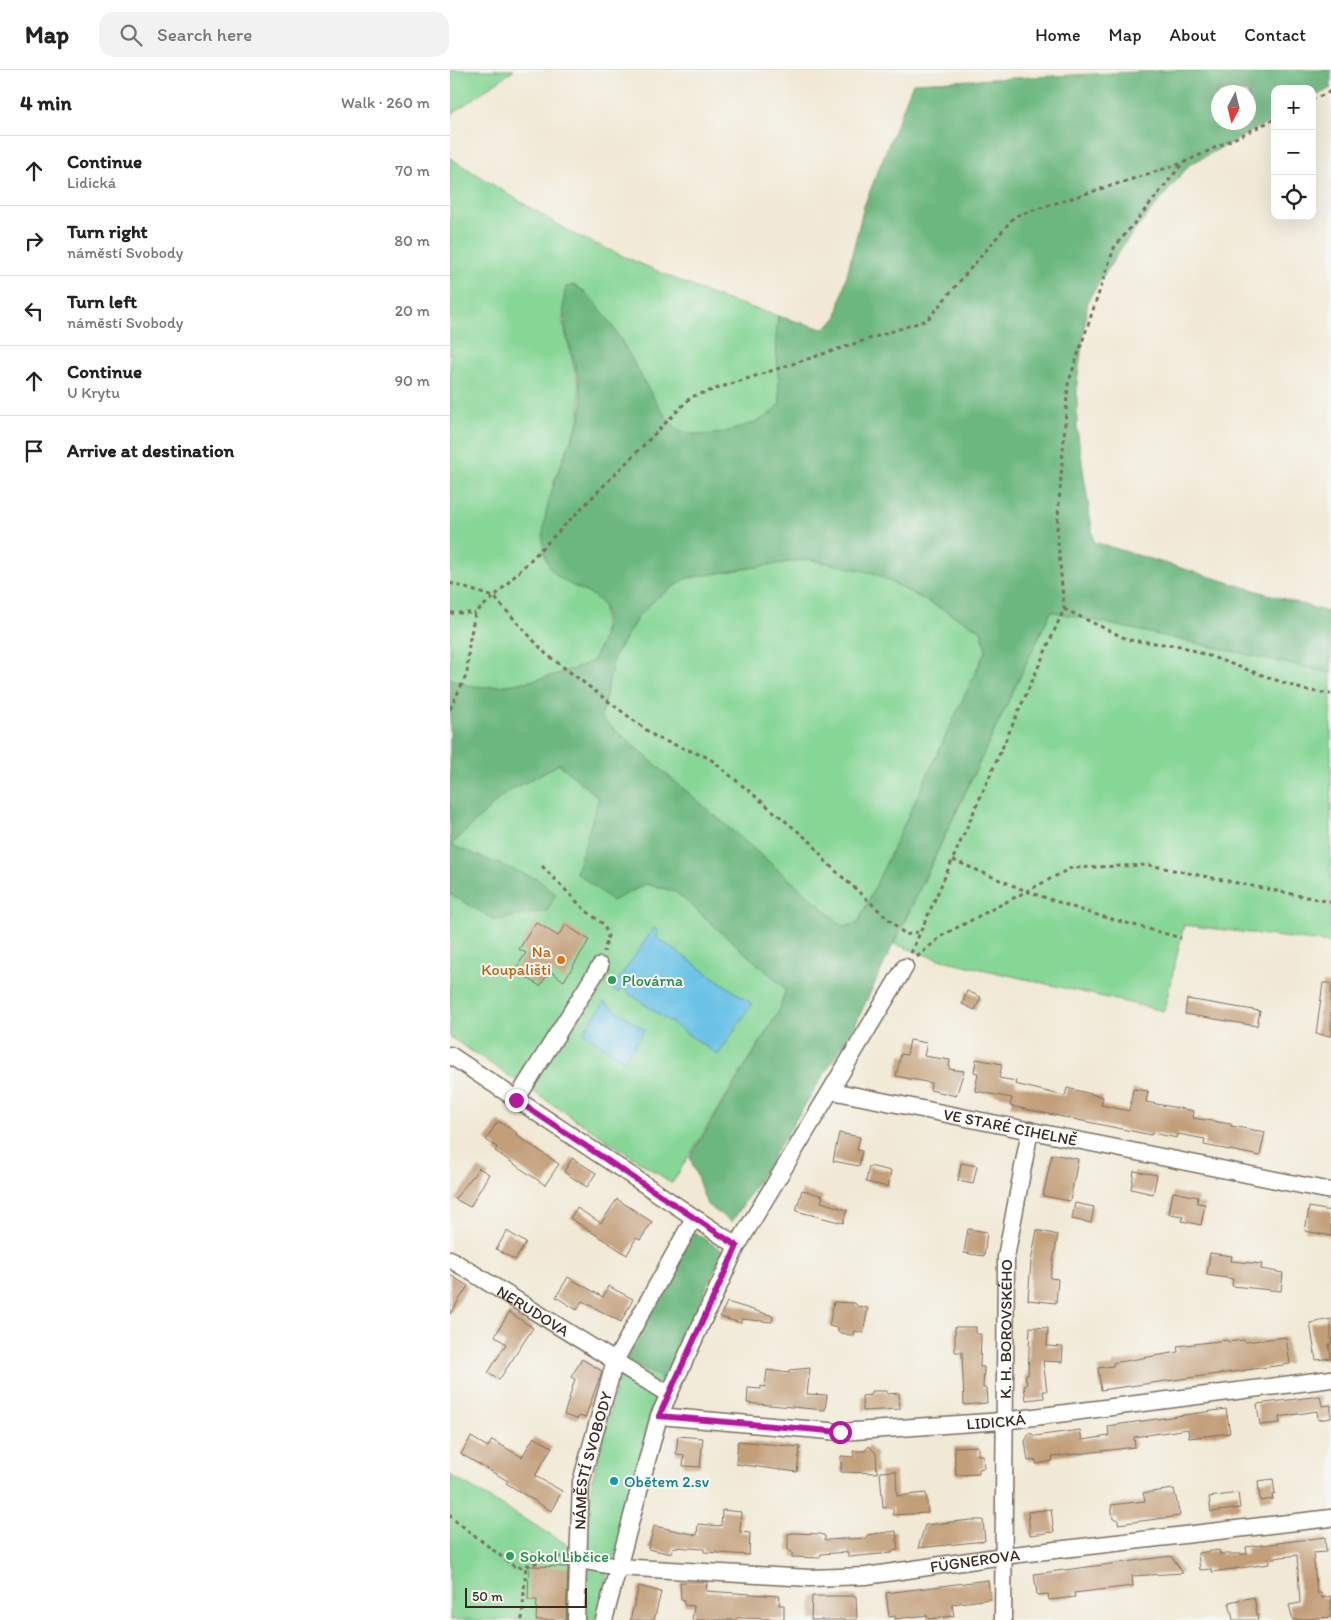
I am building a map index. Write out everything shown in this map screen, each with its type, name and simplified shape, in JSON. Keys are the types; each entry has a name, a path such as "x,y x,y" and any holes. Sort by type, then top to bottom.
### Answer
{"street":[{"path":"516,1100 600,966"},
{"path":"604,1620 659,1416 668,1394 737,1246 905,967"},
{"path":"450,1055 737,1246"},
{"name":"VE STARÉ CIHELNĚ","path":"832,1091 1331,1191"},
{"name":"K. H. BOROVSKÉHO","path":"1003,1620 1003,1421 1006,1257 1030,1130"},
{"name":"NÁMĚSTÍ SVOBODY","path":"576,1620 581,1482 615,1361 694,1218"},
{"name":"NERUDOVA","path":"450,1259 615,1361"},
{"path":"615,1361 668,1394"},
{"name":"LIDICKÁ","path":"659,1416 840,1432 1003,1421 1331,1379"},
{"name":"FÜGNEROVA","path":"618,1567 810,1578 866,1576 1003,1556 1331,1518"},
{"path":"579,1557 618,1567"}],"path":[{"path":"1316,98 1331,91"},
{"path":"450,709 467,674 468,644 475,613 494,597 691,397 927,320 1015,216 1183,163 1271,121"},
{"path":"905,967 1064,609 1057,530 1068,384 1114,248 1183,163"},
{"path":"450,583 494,597 546,654 656,738 709,758 812,844 826,863 906,935 921,931"},
{"path":"1064,609 1129,640 1181,646 1304,690 1331,694"},
{"path":"450,613 475,613"},
{"path":"952,860 1026,891 1090,913 1181,938"},
{"path":"905,967 943,935 1071,868 1149,865 1331,902"},
{"path":"542,866 583,908 604,925 608,936 600,966"},
{"path":"450,1514 451,1517 516,1568 579,1557"},
{"path":"522,1620 526,1565"}],"green space":[{"path":"450,70 514,70 450,115"},
{"path":"1175,70 1331,70 1331,88 1316,96 1316,85 1271,85 1271,121 1256,129 1256,85 1211,85 1211,130 1254,130 1189,165 1124,244 1088,300 1077,382 1077,429 1094,542 1331,613 1331,673 1051,611 855,1025 732,1222 707,1205 690,1157 778,1013 786,989 676,892 646,884 612,901 576,872 599,798 559,764 504,794 451,845 537,879 556,894 547,911 495,920 450,894 450,678 461,683 485,687 517,684 550,676 593,661 604,633 606,614 600,602 590,594 564,581 553,571 545,556 543,544 543,530 548,502 557,474 580,418 580,386 564,322 566,287 574,285 587,294 599,307 621,340 663,413 672,424 682,431 701,435 730,431 765,417 780,403 776,340 778,316 823,329 836,319 864,206 913,83","holes":["808,559 874,573 981,630 986,650 858,923 845,927 601,718 614,657 639,615 658,597 687,578"]},
{"path":"450,158 573,234 714,296 778,316 776,340 780,403 766,417 733,430 711,434 688,433 673,425 655,403 621,340 581,289 562,319 579,386 580,418 554,481 544,532 569,584 596,597 604,607 604,637 593,661 550,676 501,686 472,686 450,678"},
{"path":"808,559 874,573 981,630 986,650 858,923 845,928 601,718 614,657 639,615 658,597 687,578"},
{"path":"1051,611 1331,673 1331,943 1184,925 1164,1011 938,959 894,944"},
{"name":"Plovárna","path":"559,764 599,798 612,901 646,884 676,892 786,989 778,1013 672,1183 450,1037 450,846 504,794"},
{"path":"694,1232 723,1251 665,1380 626,1359"},
{"path":"723,1251 651,1410 615,1558 608,1571 595,1620 585,1620 584,1539 592,1481 618,1378 626,1359"},
{"name":"Sokol Libčice","path":"450,1475 570,1546 569,1620 450,1620"}],"water":[{"path":"654,928 659,931 656,937 752,1004 718,1055 621,988 618,993 612,989"},
{"path":"604,1002 645,1030 624,1061 583,1033"}],"building":[{"path":"536,922 558,936 566,925 589,940 564,981 550,971 540,986 515,970 526,953 519,949"},
{"path":"1323,983 1331,983 1331,1036 1316,1034"},
{"path":"967,991 981,997 975,1010 962,1004"},
{"path":"1187,999 1260,1011 1257,1026 1185,1014"},
{"path":"910,1040 927,1043 924,1056 950,1060 949,1069 964,1071 956,1096 930,1090 931,1083 896,1076 901,1054 907,1055"},
{"path":"976,1059 1002,1064 999,1078 1016,1081 1015,1084 1065,1096 1067,1088 1103,1097 1101,1105 1129,1111 1133,1089 1148,1091 1146,1102 1194,1111 1193,1118 1265,1132 1260,1156 1204,1145 1205,1139 1178,1134 1177,1138 1152,1133 1151,1135 1010,1106 1012,1098 975,1091 978,1073 974,1072"},
{"path":"498,1121 559,1164 545,1185 495,1151 497,1147 486,1140"},
{"path":"839,1133 860,1137 857,1150 862,1151 859,1166 833,1161"},
{"path":"1052,1154 1078,1159 1070,1201 1043,1196"},
{"path":"572,1158 596,1173 587,1187 564,1172"},
{"path":"961,1163 977,1166 973,1184 958,1181"},
{"path":"869,1166 891,1171 888,1187 866,1182"},
{"path":"479,1168 489,1174 470,1207 455,1199"},
{"path":"1134,1171 1157,1175 1153,1194 1131,1189"},
{"path":"802,1190 823,1196 821,1202 847,1210 843,1223 796,1211"},
{"path":"1173,1192 1198,1197 1197,1203 1205,1204 1201,1225 1182,1221 1183,1216 1169,1214"},
{"path":"617,1199 652,1222 640,1240 636,1238 627,1255 570,1218 577,1208 601,1223"},
{"path":"1075,1203 1094,1207 1091,1223 1072,1219"},
{"path":"1309,1207 1331,1211 1331,1236 1305,1231"},
{"path":"968,1229 987,1232 984,1256 964,1253"},
{"path":"1037,1230 1058,1235 1050,1278 1058,1279 1056,1303 1028,1300 1031,1261"},
{"path":"507,1231 526,1243 515,1260 496,1249"},
{"path":"1210,1253 1232,1256 1231,1261 1262,1264 1261,1269 1283,1273 1281,1291 1232,1286 1233,1279 1207,1275"},
{"path":"450,1275 468,1286 450,1314"},
{"path":"568,1277 603,1297 608,1286 633,1299 621,1322 582,1301 577,1310 556,1297"},
{"path":"727,1302 773,1316 772,1322 741,1319 741,1323 720,1317"},
{"path":"834,1302 855,1303 857,1306 868,1308 863,1333 855,1331 854,1336 838,1332 838,1328 829,1326"},
{"path":"509,1312 533,1328 499,1380 488,1373 506,1344 495,1336"},
{"path":"1331,1319 1331,1344 1329,1344 1331,1358 1316,1360 1310,1323"},
{"path":"955,1327 976,1327 976,1334 981,1334 980,1367 984,1367 983,1388 986,1388 987,1403 964,1405 962,1352 955,1352"},
{"path":"1030,1327 1048,1328 1047,1346 1063,1347 1062,1362 1043,1361 1047,1391 1043,1391 1044,1398 1026,1400 1024,1386 1027,1385 1025,1375 1028,1375"},
{"path":"1286,1337 1290,1364 1101,1390 1098,1368 1113,1366 1113,1363 1178,1352 1177,1346 1227,1340 1228,1342 1244,1340 1245,1342"},
{"path":"582,1359 602,1371 585,1418 579,1416 577,1419 564,1415 575,1379 571,1377"},
{"path":"810,1368 807,1394 827,1395 825,1410 747,1403 748,1388 761,1389 761,1386 765,1387 767,1370 789,1373 789,1370"},
{"path":"871,1391 887,1391 887,1394 899,1393 900,1409 863,1411 862,1396 871,1395"},
{"path":"1320,1396 1322,1406 1331,1405 1331,1418 1318,1420 1317,1411 1279,1417 1280,1423 1260,1425 1257,1404"},
{"path":"1226,1409 1230,1433 1189,1438 1188,1429 1134,1437 1135,1447 1052,1457 1053,1461 1036,1464 1036,1460 1028,1461 1025,1441 1030,1433 1035,1436 1080,1430 1082,1440 1109,1436 1108,1426"},
{"path":"678,1436 703,1438 700,1467 683,1466 684,1455 676,1454"},
{"path":"471,1437 488,1447 492,1440 522,1457 534,1437 552,1447 535,1476 562,1491 551,1511 506,1483 508,1481 461,1454"},
{"path":"738,1441 800,1447 797,1472 736,1464"},
{"path":"869,1446 876,1453 877,1473 841,1472 841,1456 854,1457 853,1451 865,1451"},
{"path":"978,1446 978,1455 983,1455 984,1468 979,1469 979,1474 956,1475 954,1447"},
{"path":"896,1471 897,1496 926,1493 928,1513 893,1515 893,1507 883,1508 880,1472"},
{"path":"1273,1479 1275,1494 1272,1495 1273,1499 1260,1501 1258,1481"},
{"path":"1174,1489 1180,1516 1118,1524 1118,1519 1113,1519 1111,1505 1145,1501 1143,1493"},
{"path":"1238,1493 1240,1508 1211,1512 1209,1497"},
{"path":"1051,1509 1054,1532 1030,1535 1028,1512"},
{"path":"722,1510 741,1512 740,1532 750,1533 749,1555 704,1552 704,1549 673,1547 672,1554 648,1549 654,1526 697,1535 698,1524 721,1526"},
{"path":"983,1520 985,1541 918,1548 925,1525"},
{"path":"896,1531 898,1550 892,1551 892,1553 848,1557 848,1552 821,1554 820,1558 792,1557 792,1552 788,1551 788,1534 793,1533 821,1534 825,1536 825,1540 868,1538 867,1535"},
{"path":"1325,1537 1326,1552 1313,1553 1317,1593 1321,1593 1322,1598 1331,1596 1331,1617 1293,1620 1289,1605 1300,1603 1297,1555 1268,1559 1269,1564 1212,1572 1212,1569 1200,1570 1198,1553 1219,1550 1220,1554 1247,1554 1246,1547"},
{"path":"1171,1556 1183,1573 1132,1576 1133,1586 1074,1593 1075,1597 1049,1600 1048,1594 1037,1595 1034,1574"},
{"path":"529,1566 568,1567 566,1620 536,1620 537,1600 528,1600"},
{"path":"988,1580 990,1599 952,1604 954,1616 928,1619 927,1615 895,1619 895,1616 889,1617 886,1593"},
{"path":"680,1582 707,1582 706,1591 780,1596 779,1605 784,1605 784,1619 737,1618 736,1620 692,1620 694,1606 684,1605 684,1600 681,1599"},
{"path":"639,1586 661,1592 654,1620 630,1620"},
{"path":"812,1596 856,1596 857,1620 811,1620"},
{"path":"1254,1597 1258,1620 1233,1620 1229,1602"}],"place":[{"name":"Na Koupališti","path":"561,960"},
{"name":"Plovárna","path":"612,980"},
{"name":"Obětem 2.sv","path":"614,1481"},
{"name":"Sokol Libčice","path":"510,1556"}],"route":[{"path":"516,1100 737,1246 659,1416 840,1432"}]}
